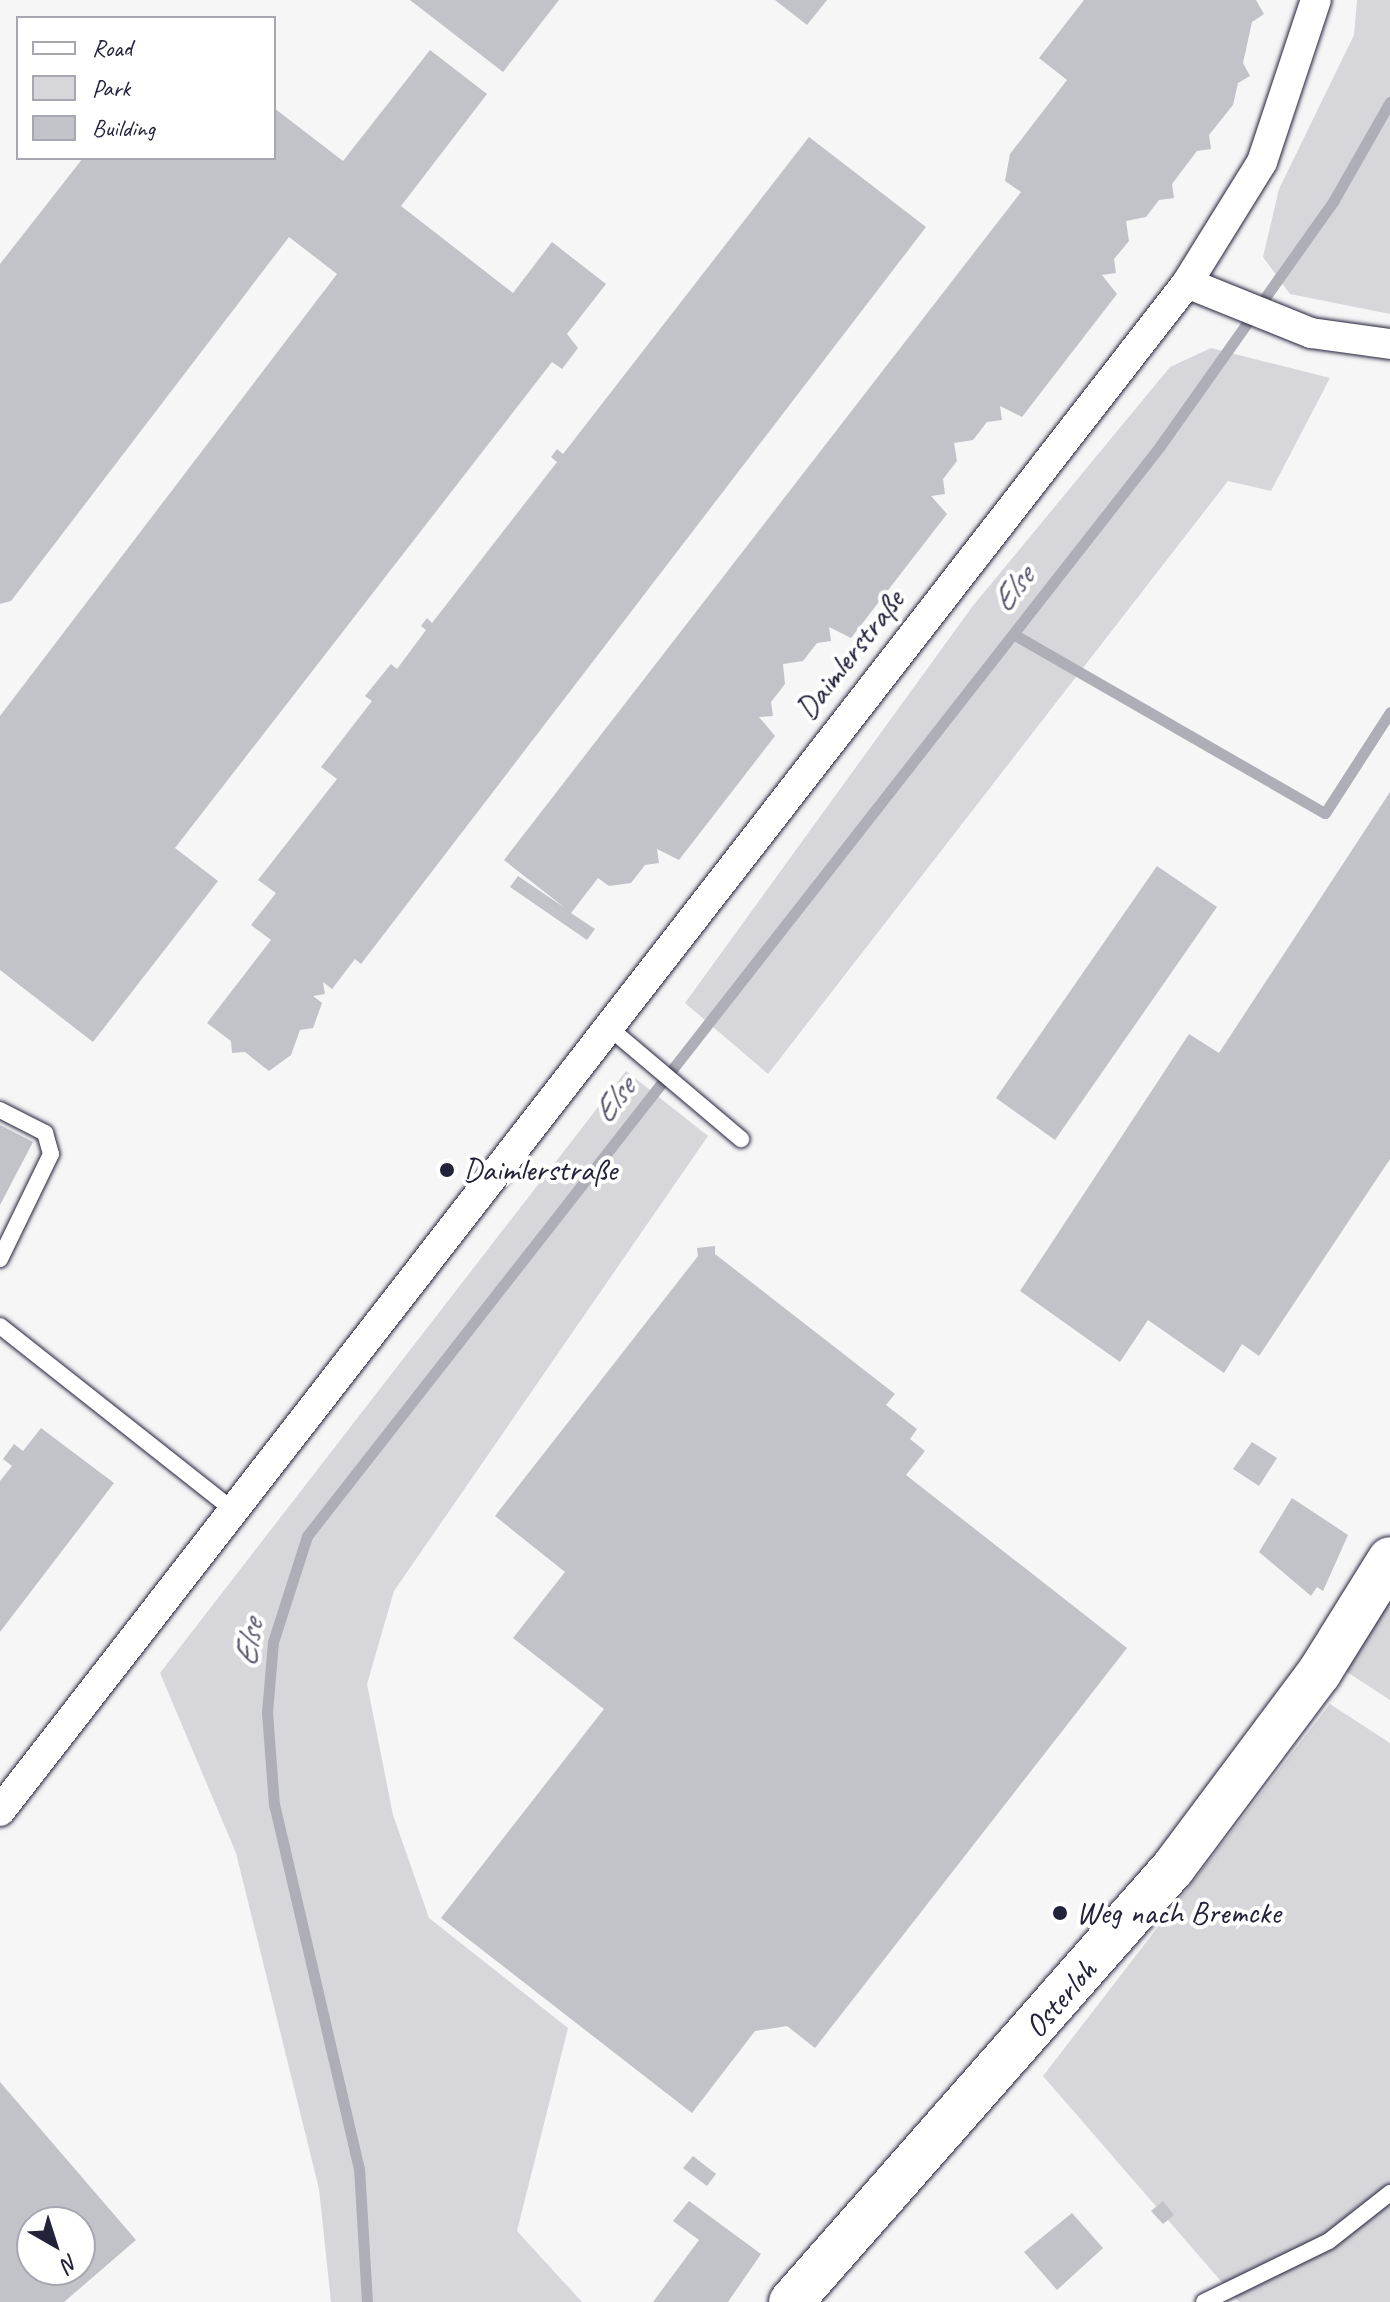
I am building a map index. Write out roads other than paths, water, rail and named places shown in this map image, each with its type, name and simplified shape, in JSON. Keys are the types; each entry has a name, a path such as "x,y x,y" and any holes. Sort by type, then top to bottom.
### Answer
{"main road":[{"name":"Osterloh","path":"791,2302 1173,1868 1256,1763 1390,1559"}],"street":[{"name":"Daimlerstraße","path":"0,1811 606,1025 1187,283 1262,162 1307,46 1316,0"},
{"path":"1187,283 1311,333 1390,344"}],"lane":[{"path":"606,1025 637,1048 741,1139"},
{"path":"0,1110 45,1133 51,1154 0,1259"},
{"path":"0,1326 233,1510"},
{"path":"1204,2302 1329,2241 1390,2193"}],"waterway":[{"name":"Else","path":"367,2302 359,2169 274,1805 267,1712 273,1642 307,1536 1160,446 1334,200 1390,102"},
{"path":"1015,635 1325,813 1390,712"}],"place":[{"name":"Daimlerstraße","path":"447,1170"},
{"name":"Weg nach Bremcke","path":"1060,1913"}]}
